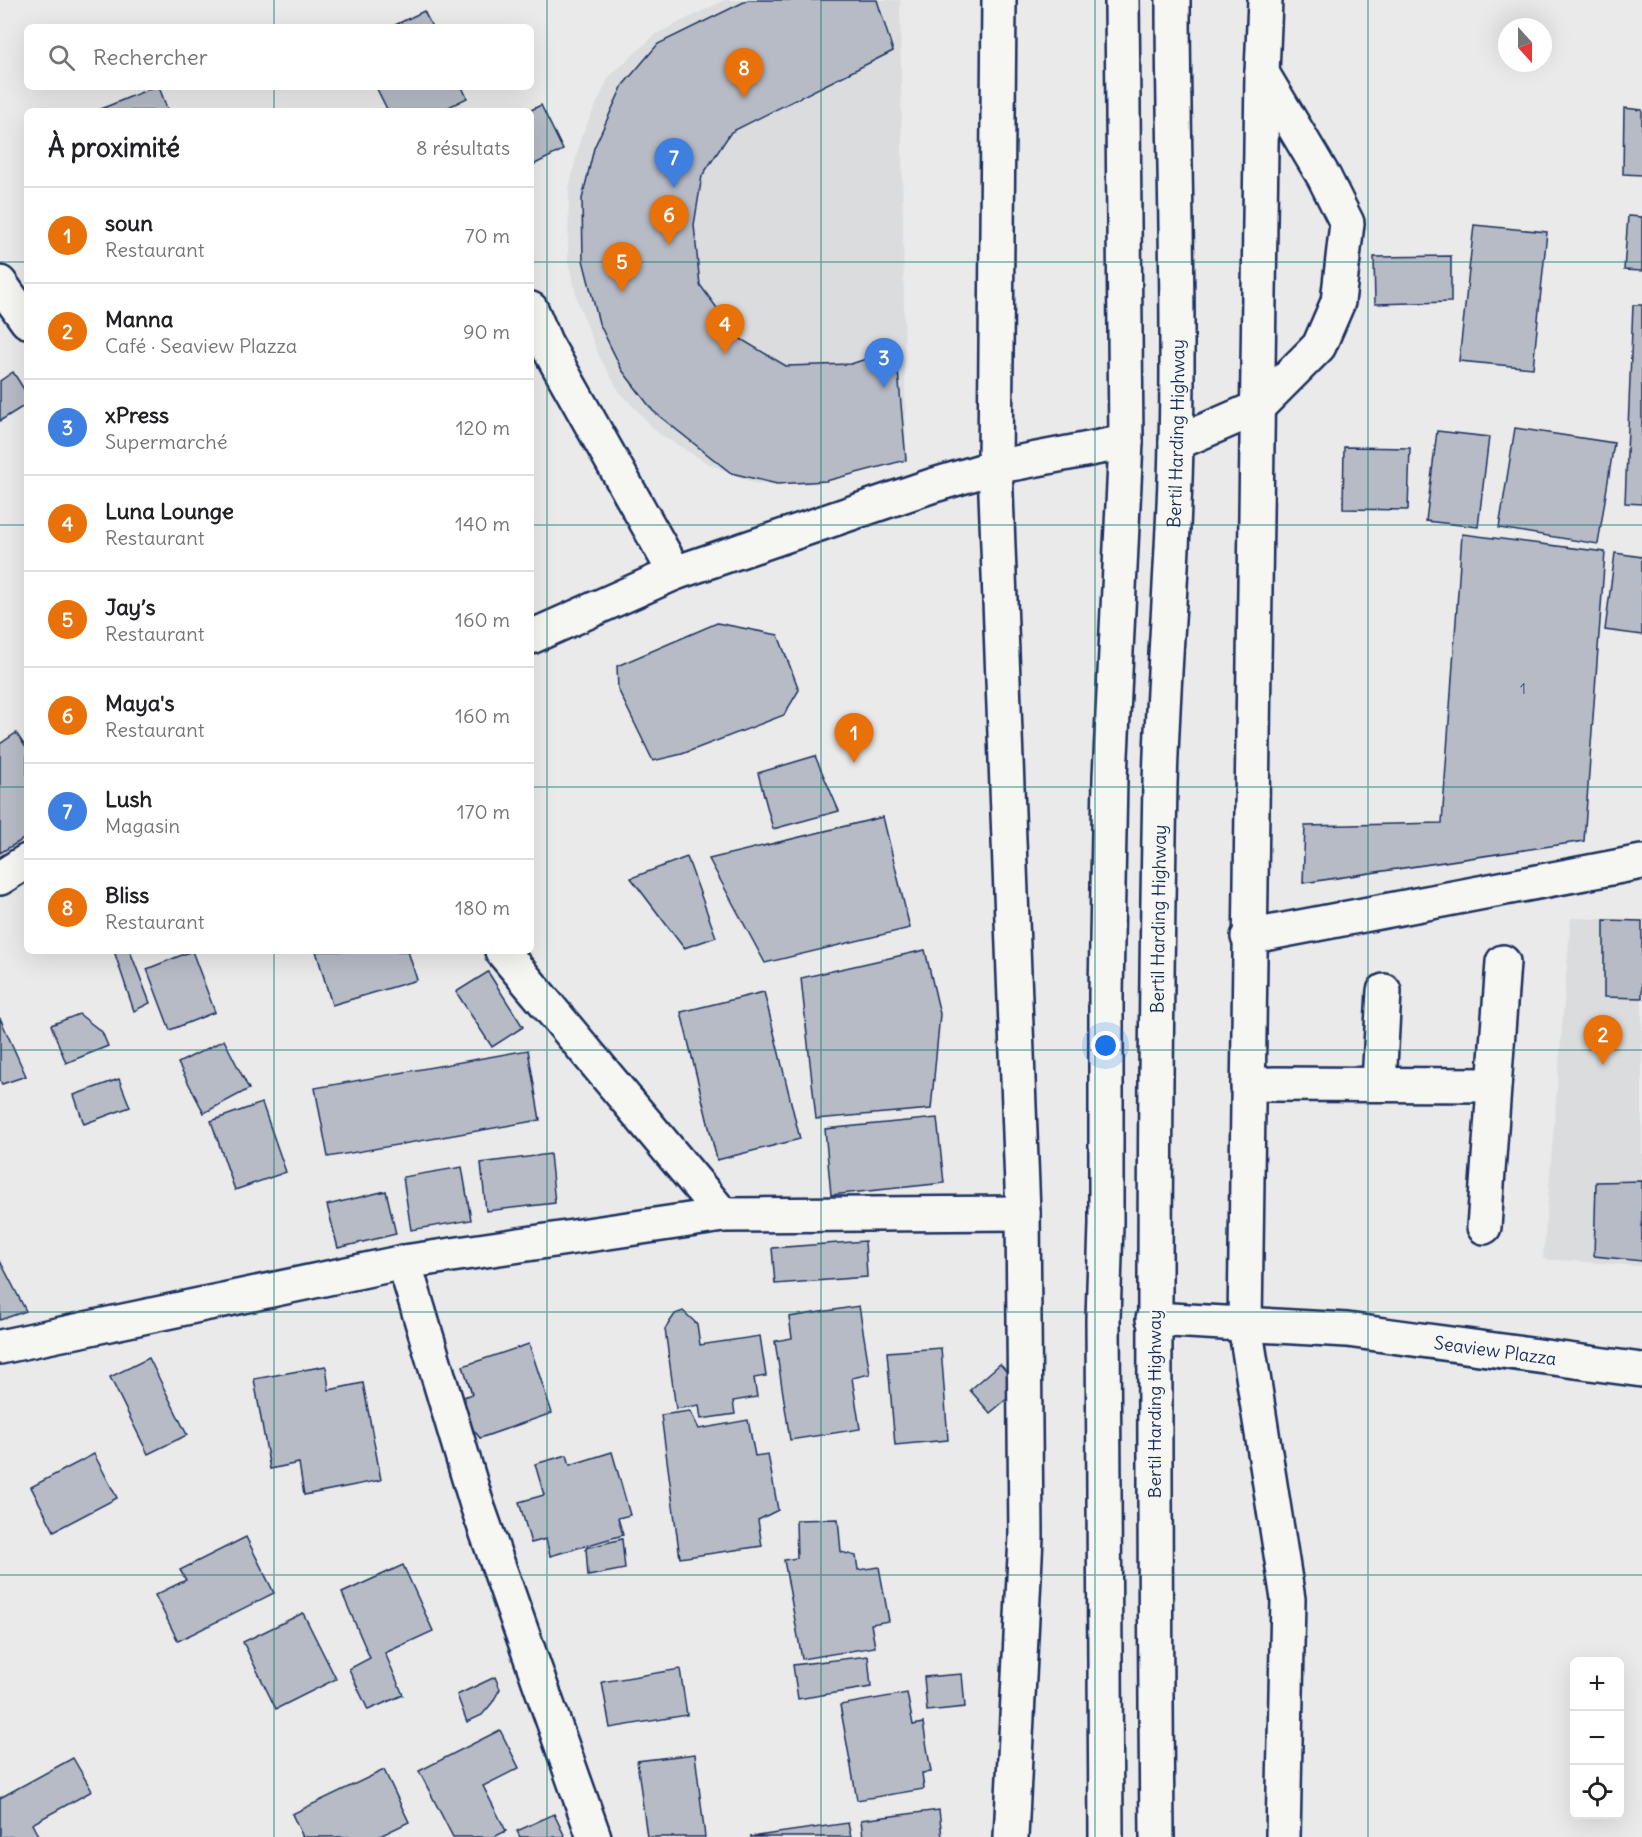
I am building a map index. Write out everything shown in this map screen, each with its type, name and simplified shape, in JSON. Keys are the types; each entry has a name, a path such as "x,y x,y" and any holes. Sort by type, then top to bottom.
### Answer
{"street":[{"path":"999,0 995,467 1023,1213 1026,1537 1011,1837"},
{"path":"1106,1837 1103,1331 1106,994 1110,777 1126,442 1122,0"},
{"name":"Bertil Harding Highway","path":"1157,1837 1154,1319 1157,1225 1156,995 1161,778 1176,443 1173,0"},
{"path":"1265,0 1248,937 1245,1325 1288,1599 1283,1837"},
{"path":"1176,443 1257,408 1319,346 1338,302 1347,224 1324,177 1262,73"},
{"path":"0,283 24,317"},
{"path":"534,316 545,342 675,573"},
{"path":"534,636 675,573 995,467 1126,442"},
{"path":"1248,937 1642,862"},
{"path":"0,878 24,863"},
{"path":"505,954 723,1215"},
{"path":"1484,1227 1503,962"},
{"path":"1379,1084 1384,991"},
{"path":"1248,1084 1494,1085"},
{"path":"0,1347 404,1262 723,1215 1023,1213"},
{"path":"404,1262 477,1505 594,1837"},
{"name":"Seaview Plazza","path":"1154,1319 1347,1330 1642,1370"}],"shaded area":[{"path":"725,0 900,0 906,460 808,484 756,484 707,463 658,433 619,391 598,354 578,302 568,261 569,189 581,137 609,77 656,34"},
{"path":"1571,918 1642,920 1642,1266 1543,1259"}],"building":[{"path":"748,0 877,0 893,51 731,132 702,176 694,225 700,285 739,338 786,366 851,364 896,349 906,460 826,481 777,484 731,473 653,411 622,370 599,323 583,260 582,199 594,148 623,85 658,44"},
{"path":"424,11 430,24 397,24"},
{"path":"147,90 160,90 167,108 103,108"},
{"path":"378,90 463,90 467,98 447,108 386,108"},
{"path":"541,105 563,150 534,164 534,108"},
{"path":"1624,108 1642,110 1642,175 1623,174"},
{"path":"1628,216 1642,217 1642,271 1624,270"},
{"path":"1474,225 1547,232 1533,368 1459,361"},
{"path":"1451,256 1451,302 1375,304 1374,257"},
{"path":"1633,305 1642,305 1642,504 1625,503"},
{"path":"13,372 24,389 24,406 0,421 0,381"},
{"path":"1515,428 1614,443 1598,544 1499,528"},
{"path":"1437,431 1489,437 1478,527 1426,521"},
{"path":"1344,447 1410,448 1408,510 1343,509"},
{"path":"1462,534 1605,552 1584,841 1303,883 1305,826 1442,823"},
{"path":"1615,553 1642,557 1642,635 1605,630"},
{"path":"717,623 778,635 799,690 784,715 682,754 653,761 618,689 617,666"},
{"path":"16,733 24,745 24,839 0,853 0,744"},
{"path":"815,756 839,811 773,829 758,773"},
{"path":"883,817 910,928 765,963 709,859"},
{"path":"687,857 716,937 684,948 631,878"},
{"path":"1604,920 1642,921 1642,998 1604,997"},
{"path":"925,950 940,1014 931,1109 816,1119 801,978"},
{"path":"115,954 131,954 150,1003 134,1011"},
{"path":"184,954 193,954 215,1012 170,1030 147,969"},
{"path":"317,954 409,954 417,980 332,1005"},
{"path":"488,972 523,1027 492,1047 456,992"},
{"path":"764,992 800,1139 717,1160 681,1012"},
{"path":"79,1014 102,1032 108,1046 66,1063 51,1025"},
{"path":"0,1018 26,1076 2,1084 0,1080"},
{"path":"224,1040 249,1089 204,1113 178,1063"},
{"path":"528,1050 540,1120 328,1157 315,1088"},
{"path":"119,1079 130,1107 84,1124 74,1095"},
{"path":"262,1103 286,1172 235,1190 211,1121"},
{"path":"937,1118 944,1183 831,1195 825,1129"},
{"path":"550,1154 555,1203 486,1211 481,1163"},
{"path":"462,1167 471,1220 411,1230 403,1177"},
{"path":"1642,1181 1642,1261 1594,1256 1596,1182"},
{"path":"386,1191 396,1234 338,1248 327,1205"},
{"path":"865,1241 867,1277 775,1284 772,1248"},
{"path":"0,1261 26,1311 0,1320"},
{"path":"859,1306 870,1374 852,1378 860,1429 790,1440 775,1341 792,1338 789,1317"},
{"path":"683,1311 697,1324 700,1345 760,1336 766,1376 754,1378 757,1397 733,1401 735,1414 701,1419 699,1405 676,1409 665,1329 675,1314"},
{"path":"529,1344 552,1413 480,1438 464,1418 458,1399 472,1394 463,1366"},
{"path":"941,1348 948,1440 895,1445 887,1352"},
{"path":"149,1358 187,1435 148,1454 110,1377"},
{"path":"1000,1364 1020,1388 990,1413 970,1390"},
{"path":"326,1366 329,1390 363,1383 381,1480 304,1495 299,1463 270,1469 254,1379"},
{"path":"690,1411 699,1429 748,1420 755,1456 768,1454 778,1510 758,1520 762,1546 680,1558 661,1415"},
{"path":"612,1452 630,1515 618,1518 623,1535 550,1556 546,1539 531,1543 519,1502 544,1495 535,1464 567,1455 570,1465"},
{"path":"94,1454 117,1498 54,1531 31,1487"},
{"path":"838,1519 841,1552 856,1556 858,1570 879,1567 889,1621 871,1624 875,1647 802,1659 784,1560 797,1558 796,1520"},
{"path":"246,1537 274,1593 178,1641 155,1595 186,1580 180,1570"},
{"path":"622,1539 625,1569 588,1576 586,1548"},
{"path":"403,1565 433,1631 385,1653 403,1695 368,1710 349,1669 370,1658 342,1593"},
{"path":"303,1613 336,1679 276,1709 243,1642"},
{"path":"868,1656 871,1687 798,1699 793,1665"},
{"path":"680,1669 687,1715 610,1728 602,1682"},
{"path":"962,1674 965,1707 927,1711 924,1677"},
{"path":"495,1677 500,1689 492,1703 482,1715 467,1722 457,1695"},
{"path":"907,1693 913,1725 923,1723 931,1772 922,1773 924,1789 857,1800 840,1705"},
{"path":"500,1730 519,1768 483,1786 506,1831 494,1837 453,1837 419,1771"},
{"path":"695,1754 705,1837 647,1837 637,1761"},
{"path":"73,1758 92,1791 32,1824 39,1837 0,1837 0,1798"},
{"path":"384,1770 409,1822 378,1837 303,1837 292,1814"},
{"path":"939,1810 942,1837 863,1837 861,1820"},
{"path":"554,1814 565,1837 520,1837 517,1831"},
{"path":"848,1823 851,1837 750,1837"}],"place":[{"name":"Bliss","path":"744,98"},
{"name":"Lush","path":"674,188"},
{"name":"Maya's","path":"669,245"},
{"name":"Jay’s","path":"622,292"},
{"name":"Luna Lounge","path":"725,354"},
{"name":"xPress","path":"884,388"},
{"name":"soun","path":"854,763"},
{"name":"Manna","path":"1603,1065"}]}
